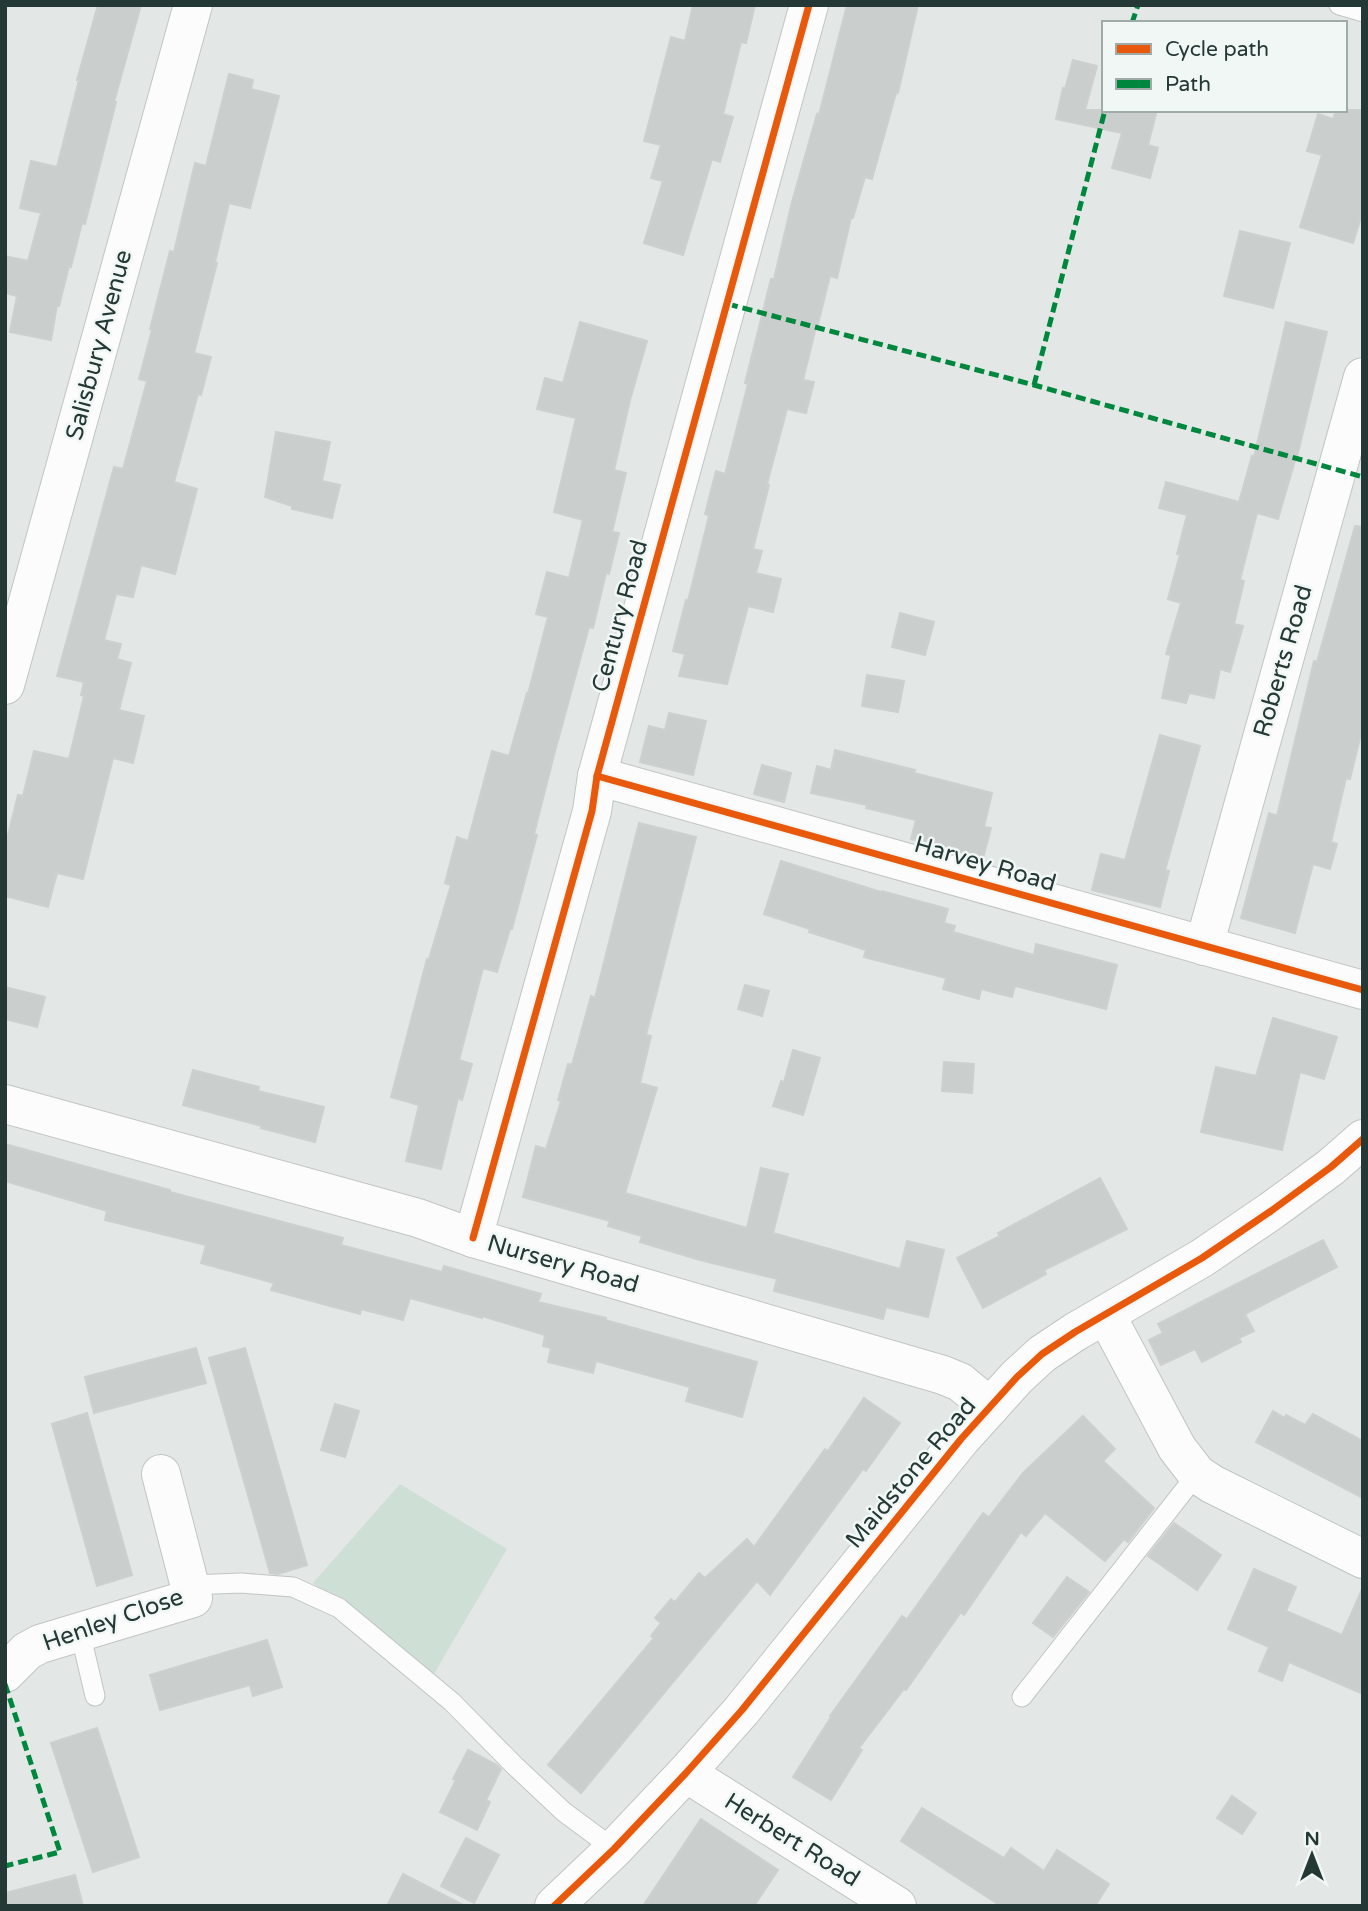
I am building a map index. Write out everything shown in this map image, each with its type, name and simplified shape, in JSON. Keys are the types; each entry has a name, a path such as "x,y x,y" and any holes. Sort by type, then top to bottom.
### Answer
{"street":[{"name":"Salisbury Avenue","path":"5,685 193,5"},
{"name":"Century Road","path":"473,1238 592,811 597,776 668,512 740,263 809,5"},
{"name":"Roberts Road","path":"1204,946 1363,377"},
{"name":"Harvey Road","path":"597,776 1363,990"},
{"name":"Nursery Road","path":"5,1104 418,1218 473,1238 943,1375 960,1382 990,1407"},
{"name":"Maidstone Road","path":"554,1906 614,1849 742,1710 922,1486 1017,1377 1042,1354 1075,1332 1202,1258 1271,1211 1331,1167 1363,1139"},
{"path":"1107,1315 1177,1448 1197,1474 1363,1559"},
{"name":"Henley Close","path":"5,1673 27,1651 40,1644 193,1598 161,1474"},
{"name":"Herbert Road","path":"686,1773 897,1906"}],"lane":[{"path":"1339,5 1363,12"},
{"path":"1022,1697 1197,1474"},
{"path":"190,1585 293,1587 340,1608 452,1702 564,1812 614,1849"},
{"path":"80,1632 95,1696"}],"shaded area":[{"path":"400,1484 507,1549 431,1679 313,1583"}],"building":[{"path":"98,5 141,5 114,102 85,224 82,223 71,267 69,266 59,306 57,305 51,340 10,332 17,296 5,293 5,256 28,261 41,213 20,208 31,161 57,167"},
{"path":"693,5 755,5 746,43 741,42 723,114 733,117 720,162 712,159 683,255 644,243 663,181 651,178 661,145 644,141 671,37 685,41"},
{"path":"847,5 918,5 898,93 872,179 865,177 851,218 837,278 830,276 817,323 803,380 814,382 806,413 787,409 767,484 769,485 753,549 762,551 756,573 781,579 773,612 748,606 727,684 679,676 685,654 673,651 709,516 705,514 716,471 725,474 771,279 774,279 792,202 817,114 819,115"},
{"path":"1073,60 1097,66 1085,110 1156,112 1148,145 1158,148 1150,178 1112,168 1122,133 1056,119 1063,88 1065,89"},
{"path":"229,74 253,80 251,89 279,96 250,208 229,203 194,353 211,357 174,482 197,489 175,574 141,565 133,597 116,594 104,640 121,644 117,659 131,663 119,710 144,716 133,763 113,758 83,879 57,873 48,907 5,896 5,847 18,795 23,796 34,751 69,759 84,696 81,695 84,682 57,676 114,467 123,469 147,381 139,379 152,330 150,329 170,251 174,252 195,163 206,166"},
{"path":"1363,110 1363,211 1353,243 1300,227 1322,155 1307,151 1318,114 1333,119 1335,112"},
{"path":"1240,231 1290,243 1273,308 1224,296"},
{"path":"580,322 647,341 614,470 626,473 612,532 619,533 593,628 589,627 554,755 534,834 537,835 512,929 497,972 483,968 459,1060 472,1064 462,1100 458,1098 441,1169 406,1161 419,1105 391,1097 427,959 451,885 445,883 457,837 468,841 492,751 509,756 528,694 548,617 536,614 547,572 569,578 583,520 554,512 576,418 537,409 545,378 563,383"},
{"path":"1286,322 1327,332 1297,457 1278,519 1257,513 1240,580 1244,581 1234,624 1243,626 1230,672 1220,669 1214,698 1189,693 1186,703 1162,698 1171,655 1166,654 1181,603 1168,599 1187,515 1159,508 1166,482 1239,502 1252,456 1254,457"},
{"path":"276,432 330,442 322,481 340,485 332,518 292,509 292,506 265,497"},
{"path":"1355,526 1363,527 1363,726 1350,779 1346,778 1331,842 1337,844 1330,869 1313,864 1295,933 1241,918 1269,813 1277,816 1314,661 1317,662"},
{"path":"900,613 934,622 925,655 892,647"},
{"path":"867,675 904,681 898,712 862,706"},
{"path":"669,713 706,721 693,775 640,762 649,726 665,730"},
{"path":"1160,735 1200,746 1165,870 1169,871 1160,907 1092,890 1101,854 1125,860"},
{"path":"835,750 992,793 984,827 991,828 983,858 911,839 916,820 866,808 867,805 811,793 817,766 831,770"},
{"path":"762,765 791,773 784,802 754,794"},
{"path":"639,823 696,837 646,1035 651,1036 640,1083 657,1088 625,1193 747,1228 761,1168 788,1174 773,1233 900,1269 907,1241 944,1250 928,1317 886,1307 883,1319 774,1291 777,1279 640,1242 642,1236 608,1226 610,1221 523,1197 536,1146 546,1149 561,1101 558,1100 568,1064 572,1065 591,996 595,998"},
{"path":"781,861 881,892 948,909 944,923 955,926 953,932 1034,955 1036,944 1117,965 1106,1009 1015,986 1012,997 981,989 979,999 943,989 946,978 864,957 866,950 764,914"},
{"path":"745,985 769,991 762,1016 738,1009"},
{"path":"5,987 45,997 37,1027 5,1019"},
{"path":"1273,1018 1337,1037 1324,1079 1300,1072 1282,1150 1201,1132 1216,1067 1256,1076"},
{"path":"793,1050 820,1058 803,1115 773,1106 781,1081 784,1082"},
{"path":"944,1062 974,1064 972,1093 942,1091"},
{"path":"193,1070 259,1087 258,1091 324,1107 315,1142 183,1105"},
{"path":"5,1144 343,1238 341,1245 442,1272 444,1266 541,1294 538,1302 606,1318 605,1320 757,1362 742,1417 686,1401 690,1387 596,1361 593,1373 548,1362 551,1348 543,1346 545,1335 482,1316 410,1298 403,1320 361,1309 360,1314 271,1290 274,1283 201,1263 206,1245 105,1220 107,1211 5,1181"},
{"path":"1100,1178 1127,1229 1044,1270 1046,1274 983,1308 957,1258"},
{"path":"1323,1240 1337,1267 1245,1314 1254,1331 1239,1338 1241,1342 1202,1362 1195,1349 1161,1365 1149,1340 1163,1333 1158,1324"},
{"path":"196,1348 206,1383 94,1413 85,1377"},
{"path":"245,1348 307,1565 278,1574 270,1573 209,1358"},
{"path":"864,1398 900,1423 866,1471 863,1469 770,1595 757,1581 581,1793 548,1765 654,1638 651,1636 661,1623 655,1618 671,1599 675,1602 699,1573 705,1578 747,1539 754,1547 825,1449 828,1451"},
{"path":"335,1404 359,1411 345,1457 321,1450"},
{"path":"1273,1411 1305,1425 1313,1414 1363,1441 1363,1498 1256,1442"},
{"path":"87,1413 132,1575 97,1586 52,1424"},
{"path":"1083,1416 1115,1449 1103,1461 1154,1508 1128,1542 1124,1539 1105,1561 1045,1513 1026,1536 1021,1532 964,1615 961,1612 906,1690 904,1689 859,1748 862,1750 831,1800 793,1777 830,1716 902,1616 907,1619 983,1513 989,1517 1023,1473"},
{"path":"1174,1523 1221,1555 1197,1590 1148,1556"},
{"path":"1254,1569 1296,1587 1286,1611 1342,1635 1363,1587 1363,1694 1289,1662 1282,1681 1259,1671 1269,1647 1228,1629"},
{"path":"1067,1577 1089,1592 1053,1637 1033,1623"},
{"path":"267,1640 282,1687 253,1696 250,1685 160,1710 150,1675"},
{"path":"97,1728 139,1857 93,1872 51,1743"},
{"path":"468,1750 501,1769 486,1800 490,1802 477,1830 440,1812"},
{"path":"1232,1796 1256,1813 1242,1834 1217,1818"},
{"path":"922,1808 1004,1858 1011,1848 1044,1871 1057,1850 1109,1884 1095,1906 1001,1906 901,1841"},
{"path":"701,1819 778,1870 754,1906 643,1906"},
{"path":"466,1838 499,1855 474,1903 441,1886"},
{"path":"403,1874 465,1906 387,1906"},
{"path":"75,1875 83,1906 5,1906 5,1893"}],"marked path":[{"path":"1133,21 1138,5"},
{"path":"1034,385 1104,112"},
{"path":"728,304 1034,385 1363,477"},
{"path":"5,1684 60,1852 5,1866"}],"cycle path":[{"path":"473,1238 592,811 597,776 809,5"},
{"path":"597,776 1363,990"},
{"path":"554,1906 614,1849 742,1710 961,1439 1017,1377 1042,1354 1075,1332 1202,1258 1271,1211 1331,1167 1363,1139"}]}
